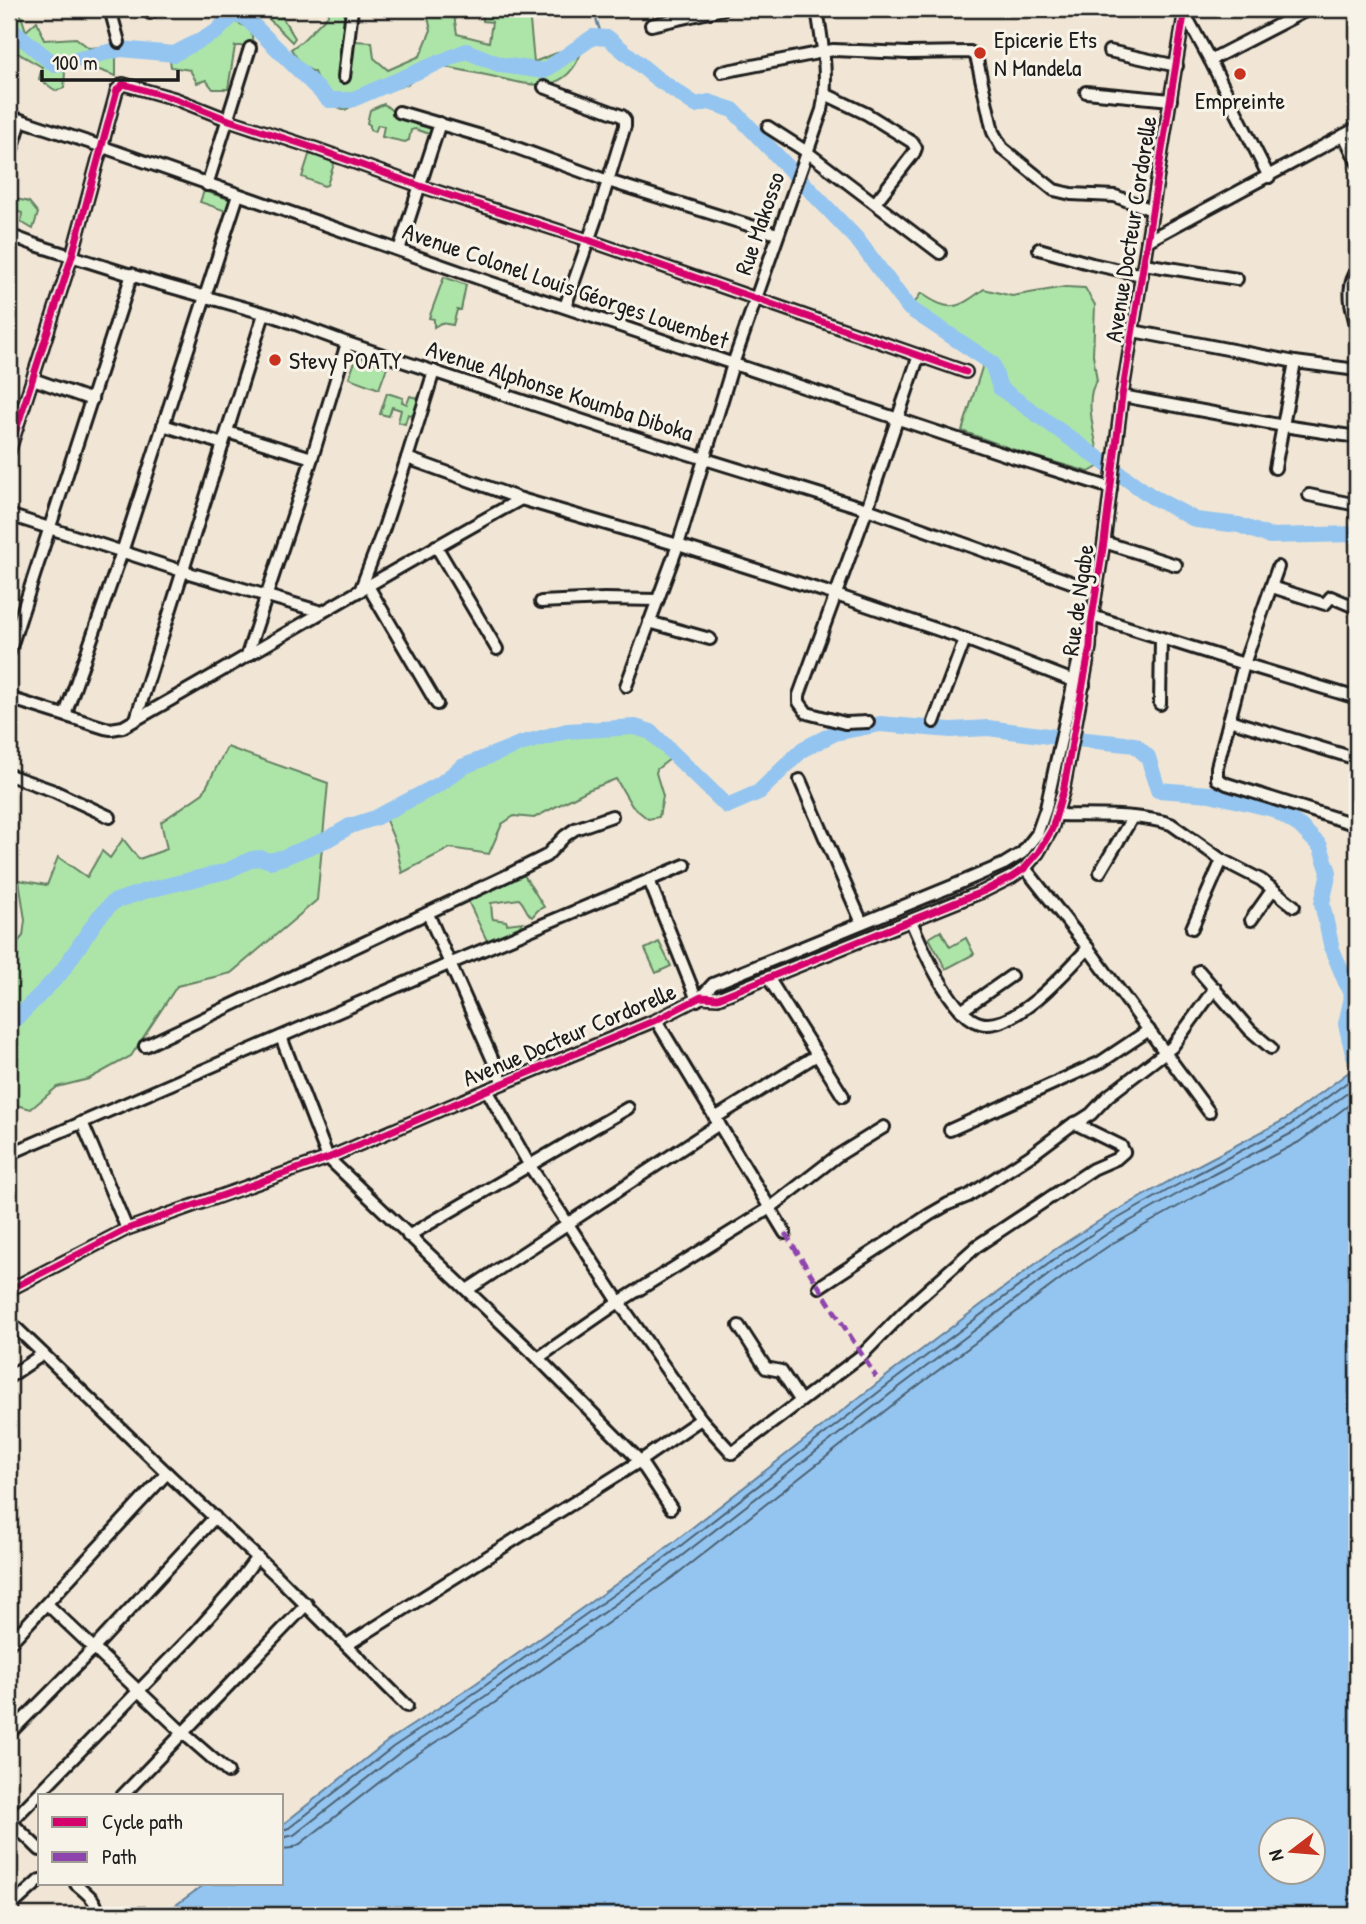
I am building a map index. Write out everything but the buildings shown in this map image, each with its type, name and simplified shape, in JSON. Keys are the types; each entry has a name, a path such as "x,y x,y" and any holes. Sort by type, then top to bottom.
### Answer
{"street":[{"path":"110,9 120,42"},
{"path":"344,77 352,9"},
{"path":"651,25 723,9"},
{"name":"Rue Makosso","path":"626,686 678,545 733,364 822,110 825,94 824,51 817,9"},
{"path":"1170,9 1185,11 1269,177"},
{"path":"1210,60 1309,9"},
{"name":"Avenue Docteur Cordorelle","path":"1116,456 1122,396 1185,11"},
{"path":"207,184 250,48"},
{"path":"722,72 824,51 970,52 975,54 993,132 1002,148 1054,190 1071,194 1115,196 1152,210"},
{"path":"1109,51 1177,66"},
{"path":"9,453 72,256 117,90 123,84 176,99 229,120 588,240 966,372"},
{"path":"544,87 622,116 625,120 608,181 565,307"},
{"path":"1086,92 1171,100"},
{"path":"825,94 867,114 912,142 916,148 875,203"},
{"path":"399,112 495,140 608,181 777,234"},
{"name":"Avenue Colonel Louis Géorges Louembet","path":"9,116 733,364 1111,484"},
{"path":"9,159 21,121"},
{"path":"399,250 440,124"},
{"path":"768,127 807,152 940,253"},
{"path":"1147,241 1357,128"},
{"path":"1344,135 1357,162"},
{"path":"65,715 122,552 238,195"},
{"name":"Avenue Alphonse Koumba Diboka","path":"9,235 153,282 264,314 347,344 867,509 1096,592"},
{"path":"1039,249 1092,264 1237,279"},
{"path":"9,653 132,274"},
{"path":"1355,274 1350,286 1357,327"},
{"path":"136,719 264,314"},
{"path":"1133,331 1294,362 1357,370"},
{"path":"247,656 347,344"},
{"path":"868,722 845,723 807,713 799,702 802,686 867,509 919,355"},
{"path":"1275,468 1294,362"},
{"path":"364,588 434,371"},
{"path":"33,379 92,400"},
{"path":"1122,396 1357,437"},
{"path":"163,425 223,444"},
{"path":"227,432 312,458"},
{"name":"Rue de Ngabe","path":"1065,748 1091,639 1116,456"},
{"path":"407,458 521,499 836,595 965,639 1079,683"},
{"path":"1309,495 1357,505"},
{"path":"9,698 111,729 123,727 521,499"},
{"path":"9,515 182,571 322,612"},
{"path":"1104,542 1175,565"},
{"path":"436,546 497,649"},
{"path":"1278,567 1244,664 1217,767 1217,779 1357,825"},
{"path":"1272,587 1325,604 1331,597 1357,608"},
{"path":"364,588 437,704"},
{"path":"541,602 658,600"},
{"path":"1092,620 1161,638 1357,698"},
{"path":"649,622 710,639"},
{"path":"1160,704 1161,638"},
{"path":"934,722 965,639"},
{"path":"1229,720 1357,759"},
{"path":"649,880 699,999 713,984 978,876 1022,853 1037,834 1042,822 1065,748"},
{"name":"Avenue Docteur Cordorelle","path":"9,1290 127,1229 328,1158 656,1020 699,999 718,998 769,979 1012,877 1026,868 1045,842 1057,815 1065,748"},
{"path":"9,775 54,791 110,817"},
{"path":"800,780 862,923"},
{"path":"1057,815 1132,818 1171,824 1223,860 1261,880 1294,905"},
{"path":"145,1046 546,856 575,829 612,816"},
{"path":"1100,872 1132,818"},
{"path":"1192,928 1223,860"},
{"path":"9,1154 685,865"},
{"path":"1026,868 1209,1112"},
{"path":"1251,920 1273,889"},
{"path":"428,914 503,1083"},
{"path":"911,921 926,955 961,1011 981,1024 993,1023 1021,1012 1058,980 1088,948"},
{"path":"1199,971 1250,1030 1271,1048"},
{"path":"961,1011 1011,976"},
{"path":"769,979 843,1096"},
{"path":"819,1287 929,1215 968,1196 1090,1114 1117,1088 1172,1047 1215,988"},
{"path":"656,1020 785,1233"},
{"path":"950,1130 1101,1062 1149,1030"},
{"path":"281,1037 328,1158 538,1358 640,1461 671,1508"},
{"path":"467,1290 568,1225 817,1055"},
{"path":"486,1090 530,1166 619,1301 701,1419 732,1453 862,1354 912,1304 977,1246 1093,1169 1124,1152 1121,1146 1074,1123"},
{"path":"408,1236 628,1108"},
{"path":"82,1122 127,1229"},
{"path":"538,1358 619,1301 771,1208 837,1156 884,1127"},
{"path":"9,1321 307,1604 407,1706"},
{"path":"739,1326 766,1368 781,1371 800,1400"},
{"path":"9,1377 43,1354"},
{"path":"347,1645 640,1461 701,1419"},
{"path":"9,1644 167,1473"},
{"path":"9,1734 93,1649 215,1517"},
{"path":"38,1848 10,1822 192,1636 232,1591 257,1557"},
{"path":"47,1604 228,1772"},
{"path":"124,1794 307,1604"},
{"path":"9,1908 38,1882"},
{"path":"77,1885 94,1900 97,1915"}],"green space":[{"path":"9,9 19,9 26,31 37,21 44,40 76,38 89,48 116,46 116,76 80,63 72,64 65,71 64,88 56,91 39,79 42,67 9,48"},
{"path":"259,9 277,9 295,38 292,42"},
{"path":"329,9 349,9 351,59 354,41 372,42 374,58 388,70 420,56 431,30 426,9 453,9 457,34 489,42 492,22 483,21 482,9 501,9 502,12 529,11 534,62 574,46 582,50 575,65 566,76 556,82 532,84 432,65 408,84 369,97 345,110 327,103 314,72 302,66 291,49 328,15"},
{"path":"232,20 251,29 253,46 235,46 228,89 213,89 206,80 197,83 190,70 171,67 170,60 204,45"},
{"path":"384,104 395,113 435,125 432,135 411,130 409,140 405,142 382,137 384,126 378,125 375,132 370,130 367,123 370,110"},
{"path":"309,155 335,161 327,185 302,177"},
{"path":"204,191 232,200 229,212 200,202"},
{"path":"9,197 29,202 38,213 33,229 21,222 22,213 9,209"},
{"path":"444,277 466,285 461,310 457,310 453,325 441,323 434,327 434,319 429,318"},
{"path":"1065,287 1085,288 1095,305 1093,355 1097,381 1093,388 1091,409 1101,465 1089,472 1026,454 962,431 986,355 944,330 914,304 921,293 939,304 953,306 967,301 984,289 1012,296"},
{"path":"357,356 387,367 379,389 349,378"},
{"path":"387,393 403,398 402,402 407,404 410,396 420,399 414,416 408,414 405,424 398,422 401,410 392,407 389,416 380,414"},
{"path":"641,732 666,750 670,759 657,769 656,773 663,796 659,817 648,819 632,806 616,779 534,818 514,816 502,824 489,854 450,848 402,873 396,844 385,818 487,761 551,739"},
{"path":"227,747 328,783 317,900 231,973 177,986 131,1056 89,1079 57,1087 31,1109 9,1103 9,952 23,936 25,920 19,880 47,885 58,857 87,877 102,851 110,858 123,839 139,859 167,849 161,822 203,793"},
{"path":"524,875 544,907 532,917 519,899 491,903 493,919 506,921 507,924 523,922 514,933 489,945 468,901"},
{"path":"941,931 950,947 966,938 974,954 946,969 929,938"},
{"path":"659,942 671,966 656,973 645,949"}],"water":[{"path":"1357,1066 1357,1915 162,1915 204,1885 284,1885 284,1823 388,1741 475,1684 657,1555 888,1375 1054,1250 1099,1221 1286,1119"}],"waterway":[{"path":"593,9 601,34 608,38"},
{"path":"9,27 55,65 121,49 174,54 216,32 233,15 244,16 329,100 351,100 466,51 501,65 544,71 593,37 608,38 656,78 696,105 709,102 733,110 856,238 909,308 992,363 1000,388 1151,496 1196,520 1239,525 1269,536 1357,534"},
{"path":"9,1023 60,974 98,918 113,902 145,891 227,871 252,859 270,861 284,857 328,839 350,826 375,818 440,784 462,767 520,744 567,731 635,727 651,732 727,806 759,792 803,749 835,733 880,724 951,730 988,728 1135,745 1148,757 1158,790 1210,794 1273,809 1300,826 1320,846 1329,872 1322,903 1332,949 1352,997 1346,1024 1353,1054 1357,1058"}],"marked path":[{"path":"785,1233 876,1377"}],"cycle path":[{"path":"9,1290 127,1229 328,1158 656,1020 701,997 718,998 984,891 1025,868 1038,853 1052,829 1063,792 1090,647 1122,396 1185,9"},
{"path":"9,452 72,256 117,90 123,84 176,99 229,120 588,240 966,372"}],"place":[{"name":"Epicerie Ets N Mandela","path":"980,53"},
{"name":"Empreinte","path":"1240,74"},
{"name":"Stevy POATY","path":"275,360"}]}
